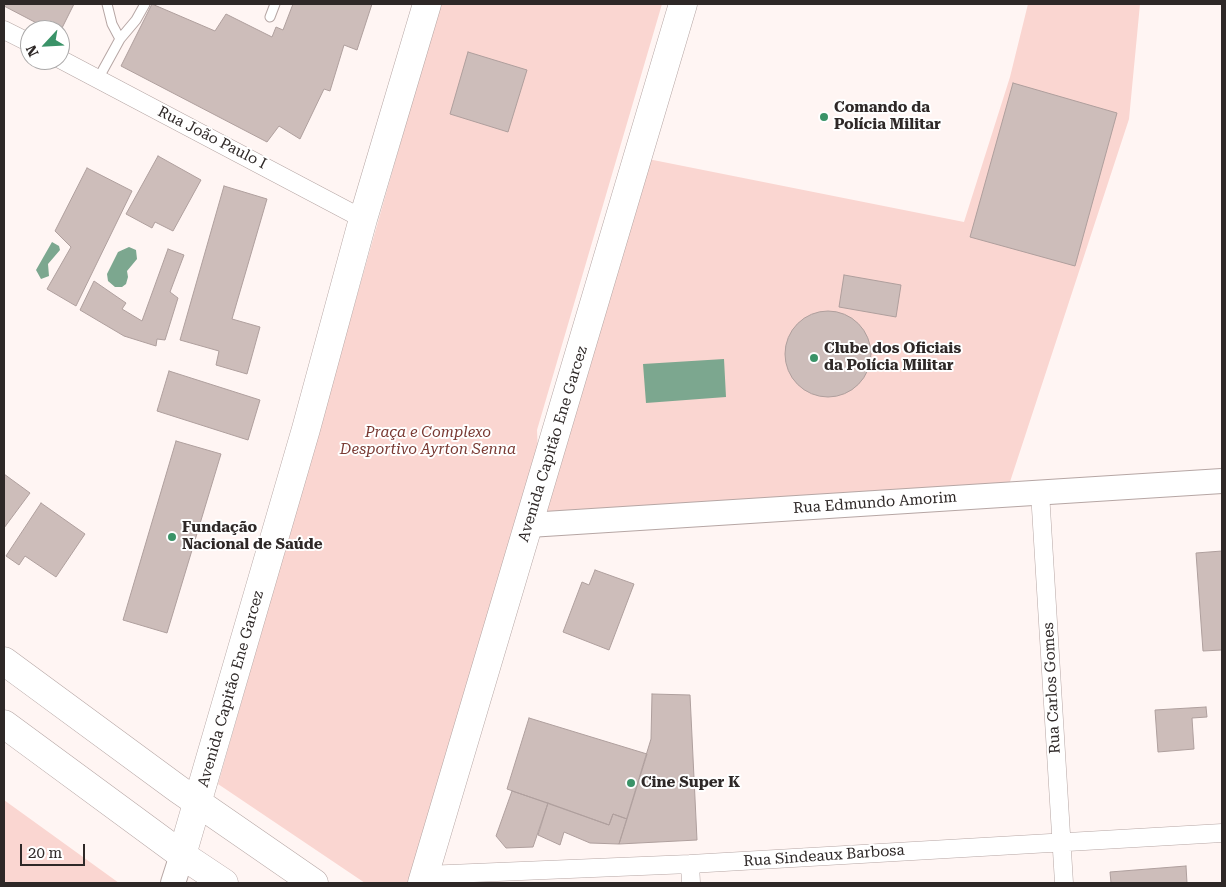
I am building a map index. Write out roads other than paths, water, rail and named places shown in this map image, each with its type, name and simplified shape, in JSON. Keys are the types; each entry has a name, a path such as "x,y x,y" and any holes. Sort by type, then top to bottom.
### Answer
{"main road":[{"name":"Avenida Capitão Ene Garcez","path":"182,855 306,429 363,219 427,4"},
{"name":"Avenida Capitão Ene Garcez","path":"424,879 683,4"},
{"path":"4,661 198,802 314,883"},
{"path":"4,724 182,855 224,883"}],"street":[{"path":"4,30 20,38"},
{"name":"Rua João Paulo I","path":"70,64 363,219"},
{"name":"Rua Edmundo Amorim","path":"529,525 1222,481"},
{"name":"Rua Carlos Gomes","path":"1040,492 1064,883"},
{"name":"Rua Sindeaux Barbosa","path":"424,879 1222,833"},
{"name":"Avenida Capitão Ene Garcez","path":"173,883 182,855"},
{"path":"690,864 691,883"}],"lane":[{"path":"107,4 112,24 120,39"},
{"path":"98,79 120,39 136,20 145,4"},
{"path":"270,17 275,4"}],"place":[{"name":"Comando da Polícia Militar","path":"824,117"},
{"name":"Clube dos Oficiais da Polícia Militar","path":"814,358"},
{"name":"Fundação Nacional de Saúde","path":"172,537"},
{"name":"Cine Super K","path":"631,783"}],"park label":[{"name":"Praça e Complexo Desportivo Ayrton Senna","path":"428,442"}]}
